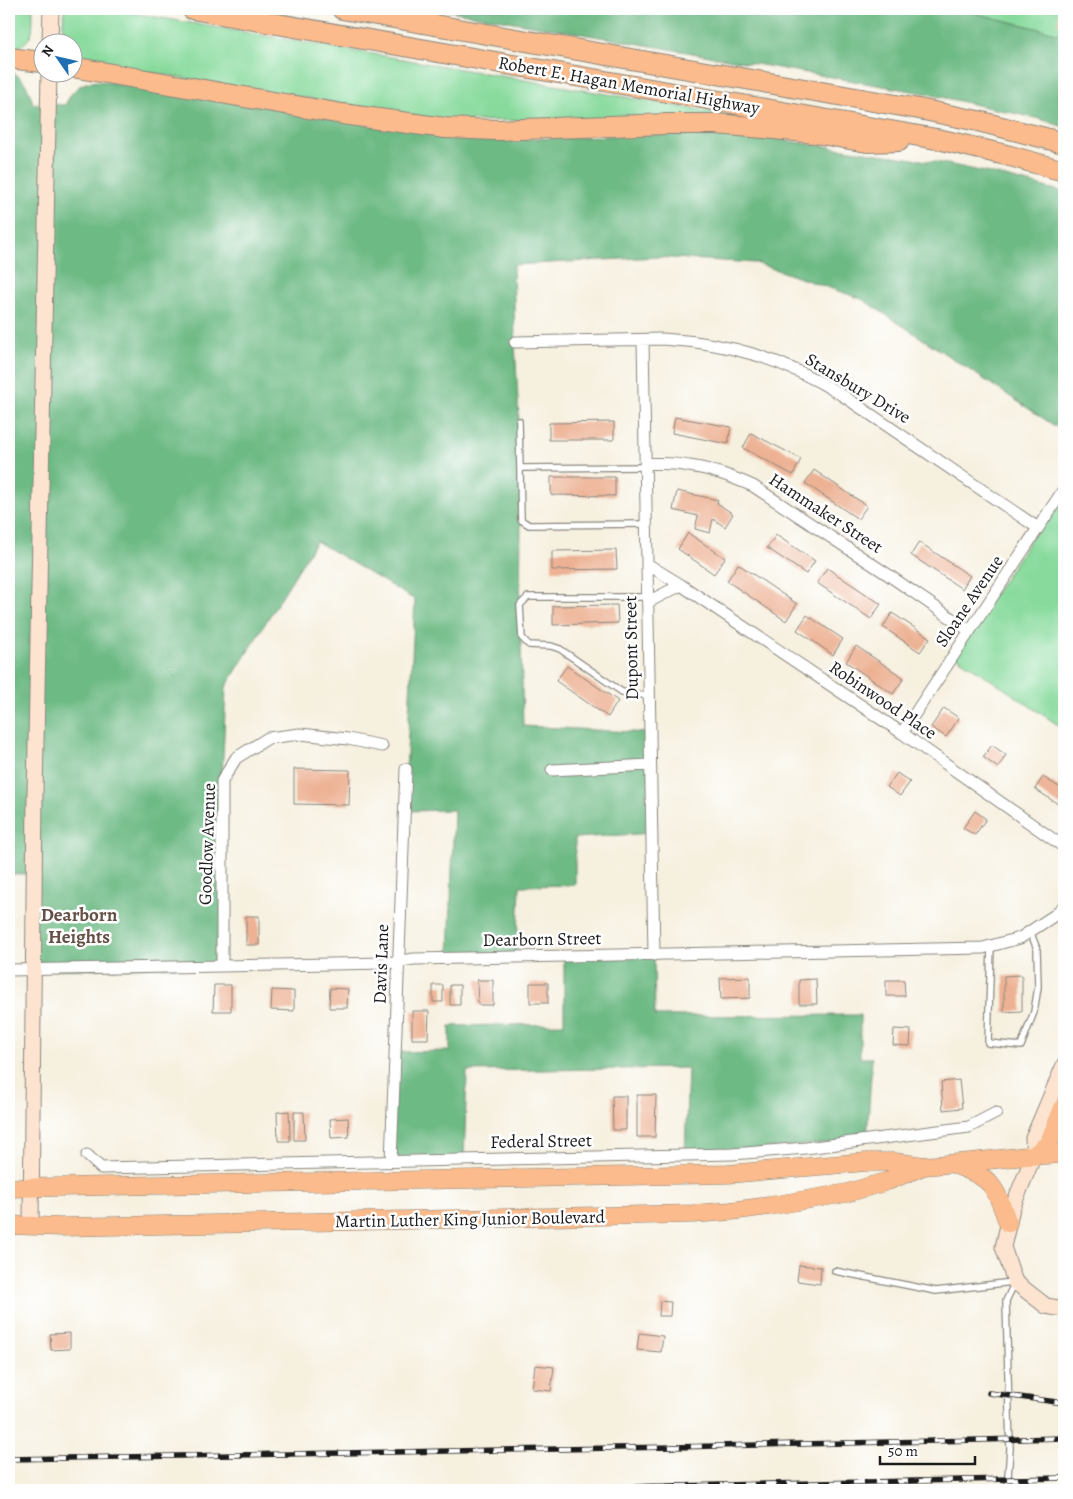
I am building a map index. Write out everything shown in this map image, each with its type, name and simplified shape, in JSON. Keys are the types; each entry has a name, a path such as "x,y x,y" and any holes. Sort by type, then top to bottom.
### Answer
{"highway":[{"name":"Robert E. Hagan Memorial Highway","path":"192,9 942,140 1064,171"},
{"name":"Robert E. Hagan Memorial Highway","path":"342,9 919,109 978,120 1064,143"},
{"path":"9,58 32,61"},
{"path":"82,69 342,114 445,128 497,130 715,124 807,132 867,142 942,140"}],"main road":[{"path":"50,32 51,9"},
{"path":"31,1225 35,794 49,82"},
{"path":"1064,1065 1033,1138 1034,1155 1012,1208 1003,1246 1016,1282 1046,1306 1064,1309"},
{"path":"1034,1155 1049,1144 1064,1106"},
{"name":"Martin Luther King Junior Boulevard","path":"9,1188 728,1174 866,1162 895,1162 924,1166 1034,1155 1064,1154"},
{"path":"953,1164 977,1174 990,1184 999,1198 1008,1223"},
{"name":"Martin Luther King Junior Boulevard","path":"9,1225 62,1227 593,1217 712,1212 769,1206 847,1193 888,1181 924,1166"}],"street":[{"name":"Dupont Street","path":"643,340 654,955"},
{"name":"Stansbury Drive","path":"515,342 685,341 722,346 766,357 800,371 842,395 1038,528"},
{"name":"Hammaker Street","path":"646,465 688,465 727,475 753,486 970,631"},
{"name":"Sloane Avenue","path":"902,733 1064,489"},
{"name":"Robinwood Place","path":"647,564 681,584 902,733 1064,847"},
{"path":"648,600 681,584"},
{"name":"Goodlow Avenue","path":"222,966 222,782 236,758 268,738 300,734 382,746"},
{"path":"552,770 650,765"},
{"name":"Davis Lane","path":"391,1161 406,769"},
{"name":"Dearborn Street","path":"9,970 387,963 414,959 983,948 1020,938 1055,915 1064,906"},
{"name":"Federal Street","path":"87,1155 101,1168 732,1154 806,1148 969,1127 996,1113"}],"lane":[{"path":"519,421 520,520 528,525 647,524"},
{"path":"520,468 646,465"},
{"path":"648,600 528,597 520,605 522,638 529,645 551,646 560,649 622,692 649,696"},
{"path":"990,946 988,1043 1021,1046 1034,1012 1038,987 1037,949 1030,931"},
{"path":"835,1271 936,1292 1016,1282"},
{"path":"1007,1490 1010,1444 1006,1301 1016,1282"}],"green space":[{"path":"9,9 33,9 30,37 16,49 9,49"},
{"path":"64,9 109,9 730,115 729,119 448,121 82,61 82,32 63,32"},
{"path":"438,9 958,9 1064,35 1064,127 1040,119 923,93"},
{"path":"958,9 1064,9 1064,35"},
{"path":"9,71 26,84 33,104 65,105 71,94 78,87 100,81 492,140 660,134 760,137 942,163 1064,192 1064,432 862,299 756,263 656,257 513,265 519,421 523,726 650,733 652,833 575,838 575,885 520,886 517,957 449,959 454,810 404,811 415,600 316,541 226,687 222,781 222,966 34,970 34,874 9,874"},
{"path":"1064,489 1064,729 954,655"},
{"path":"654,955 655,1016 860,1015 860,1058 872,1058 867,1140 685,1155 688,1068 467,1071 464,1160 391,1161 395,1052 450,1051 450,1026 564,1024 564,957"}],"building":[{"path":"1060,9 1064,9 1064,26 1057,24"},
{"path":"675,417 731,427 728,444 672,433"},
{"path":"614,422 614,440 549,440 549,423"},
{"path":"751,433 801,459 793,475 743,448"},
{"path":"814,470 867,506 858,519 805,483"},
{"path":"551,477 615,477 615,496 551,495"},
{"path":"677,491 718,500 717,503 733,514 725,527 713,519 710,533 695,529 698,516 673,510"},
{"path":"688,533 725,558 714,574 678,549"},
{"path":"776,535 815,561 806,574 767,548"},
{"path":"919,542 970,576 962,589 911,555"},
{"path":"616,550 617,569 552,570 552,551"},
{"path":"738,564 797,604 786,621 727,581"},
{"path":"827,568 881,604 871,619 817,583"},
{"path":"617,605 618,623 553,625 553,606"},
{"path":"892,613 930,638 920,652 883,627"},
{"path":"807,615 843,639 833,655 797,630"},
{"path":"856,646 904,678 893,694 846,662"},
{"path":"567,666 618,701 608,717 556,681"},
{"path":"944,708 959,718 946,737 931,727"},
{"path":"992,745 1006,755 998,768 983,757"},
{"path":"294,769 350,770 349,805 294,804"},
{"path":"897,773 910,782 900,796 887,787"},
{"path":"1043,777 1064,790 1064,808 1035,789"},
{"path":"975,811 986,819 975,835 963,828"},
{"path":"246,916 259,916 259,945 246,945"},
{"path":"1022,975 1022,1011 1004,1012 1004,976"},
{"path":"750,977 750,998 721,999 720,978"},
{"path":"816,979 817,1004 799,1004 799,980"},
{"path":"477,980 493,980 493,1005 478,1005"},
{"path":"886,980 904,980 905,996 886,996"},
{"path":"530,983 548,983 548,1003 530,1003"},
{"path":"214,985 231,985 231,1011 213,1011"},
{"path":"433,985 443,985 443,1002 433,1002"},
{"path":"450,985 460,985 460,1005 450,1005"},
{"path":"330,988 348,989 347,1008 329,1008"},
{"path":"272,990 294,991 294,1011 271,1010"},
{"path":"412,1011 429,1011 428,1039 412,1039"},
{"path":"894,1029 911,1030 910,1046 893,1045"},
{"path":"959,1080 962,1108 943,1110 941,1082"},
{"path":"637,1095 656,1095 655,1137 637,1137"},
{"path":"612,1096 626,1096 626,1130 613,1130"},
{"path":"289,1111 290,1141 278,1141 277,1112"},
{"path":"294,1112 304,1112 305,1140 294,1140"},
{"path":"348,1118 349,1137 331,1138 330,1119"},
{"path":"799,1265 821,1267 820,1284 797,1281"},
{"path":"660,1301 671,1302 670,1316 659,1316"},
{"path":"70,1333 70,1349 51,1350 50,1334"},
{"path":"639,1333 663,1336 661,1352 637,1350"},
{"path":"535,1365 554,1367 551,1391 532,1389"}],"railway":[{"path":"989,1393 1064,1403"},
{"path":"9,1459 1064,1438"},
{"path":"479,1490 1064,1478"}],"district":[{"name":"Dearborn Heights","path":"79,926"}]}
